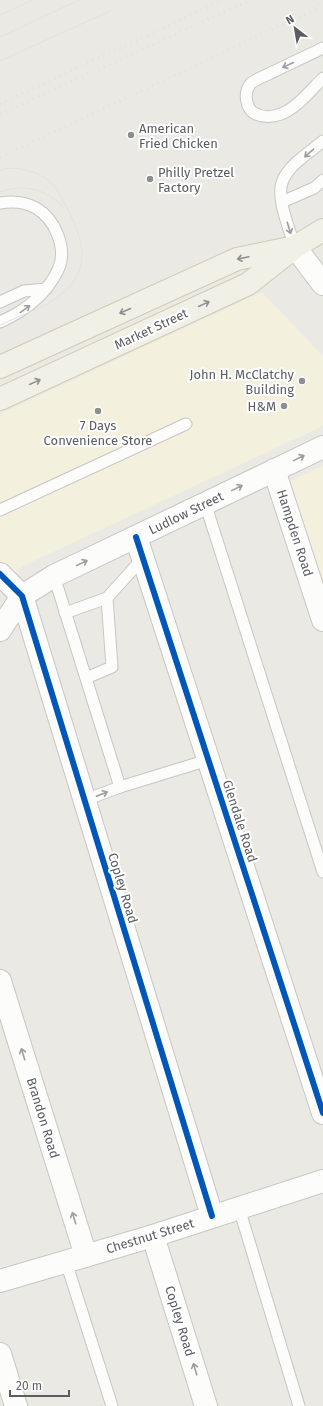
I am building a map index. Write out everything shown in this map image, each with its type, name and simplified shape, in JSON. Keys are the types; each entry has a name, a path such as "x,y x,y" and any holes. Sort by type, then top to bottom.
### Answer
{"main road":[{"name":"Market Street","path":"0,399 248,284 295,247 323,230"},
{"name":"Market Street","path":"0,367 237,259 295,247"}],"street":[{"path":"295,247 323,284"},
{"name":"Ludlow Street","path":"0,630 22,596 54,576 323,447"},
{"name":"Hampden Road","path":"274,470 323,620"},
{"name":"Glendale Road","path":"136,537 323,1113"},
{"name":"Copley Road","path":"0,574 22,596 212,1216"},
{"name":"Brandon Road","path":"0,981 76,1259"},
{"name":"Chestnut Street","path":"0,1281 153,1236 323,1181"},
{"name":"Copley Road","path":"153,1236 206,1406"},
{"path":"0,1354 16,1406"}],"lane":[{"path":"323,48 256,80 249,85 245,96 247,104 253,113 262,116 282,114 292,108 323,78"},
{"path":"295,247 282,202 282,181 288,173 323,141"},
{"path":"282,202 314,188 323,180"},
{"path":"0,203 17,202 37,208 51,223 56,232 62,253 59,269 46,289 24,310 0,322"},
{"path":"0,302 24,291 46,289"},
{"path":"0,510 186,424"},
{"path":"205,503 323,872"},
{"path":"65,613 108,598 143,558"},
{"path":"54,576 120,787"},
{"path":"86,678 112,667 108,598"},
{"path":"85,800 120,787 208,760"},
{"path":"239,1208 299,1406"},
{"path":"76,1259 112,1406"}],"shaded area":[{"path":"262,292 323,356 323,426 23,566 0,584 0,414"},
{"path":"323,466 323,588 290,481"}],"tram line":[{"path":"0,15 33,0"},
{"path":"0,37 79,0"},
{"path":"0,61 110,11"},
{"path":"0,170 15,168 22,169 44,177 50,182 55,187 70,214 78,232 82,250 82,258 77,276 64,292 48,304 0,325"},
{"path":"0,192 17,188 34,189 49,196 63,207"}],"railway":[{"path":"0,104 223,0"},
{"path":"0,114 251,0"},
{"path":"0,157 312,11 323,3"}],"cycle path":[{"path":"136,537 323,1113"},
{"path":"0,574 22,596 212,1216"}],"place":[{"name":"American Fried Chicken","path":"131,135"},
{"name":"Philly Pretzel Factory","path":"150,179"},
{"name":"John H. McClatchy Building","path":"302,381"},
{"name":"H&M","path":"284,406"},
{"name":"7 Days Convenience Store","path":"98,411"}]}
